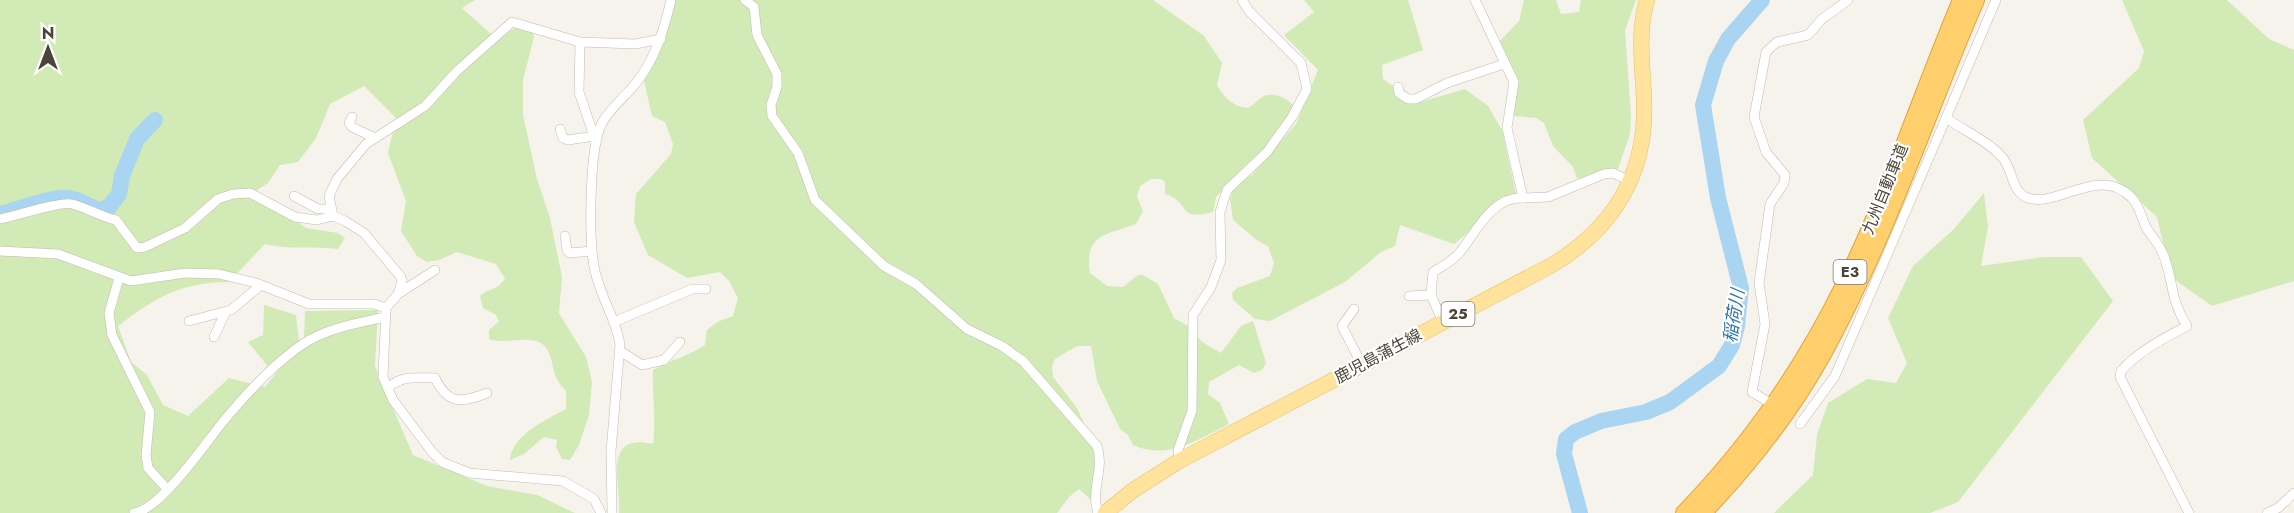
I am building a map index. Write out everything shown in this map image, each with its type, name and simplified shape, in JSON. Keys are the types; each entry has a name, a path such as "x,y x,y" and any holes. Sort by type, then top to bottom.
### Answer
{"highway":[{"name":"九州自動車道","path":"1684,513 1752,436 1815,341 1844,286 1868,230 1961,0"},
{"name":"九州自動車道","path":"1702,513 1763,444 1822,356 1881,235 1976,0"}],"main road":[{"name":"鹿児島蒲生線","path":"1105,513 1139,486 1179,461 1573,252 1606,220 1630,181 1639,154 1644,120 1641,52 1647,0"}],"street":[{"path":"612,513 611,451 620,351 614,322 596,277 592,251 595,139 601,125 641,75 660,39 671,0"},
{"path":"745,0 754,7 757,35 777,74 777,87 771,105 772,116 798,153 815,200 884,266 916,284 967,329 1002,346 1023,361 1097,446 1101,456 1095,505 1098,513"},
{"path":"1179,461 1178,450 1192,411 1193,315 1211,287 1221,260 1220,212 1227,190 1267,152 1292,117 1307,89 1301,63 1257,19 1242,0"},
{"path":"1475,0 1514,82 1507,128 1523,198"},
{"path":"1767,401 1752,392 1765,324 1759,283 1770,204 1784,183 1785,175 1766,152 1754,117 1766,52 1777,42 1808,35 1822,19 1848,0"},
{"path":"1800,424 1839,366 1996,0"},
{"path":"332,213 329,196 337,179 366,144 425,106 457,71 512,22 580,42 635,44 660,39"},
{"path":"580,42 579,92 595,139"},
{"path":"1398,87 1399,93 1403,96 1416,99 1447,83 1504,64"},
{"path":"352,117 349,123 352,127 375,138"},
{"path":"1946,118 2002,156 2010,169 2016,189 2026,198 2039,200 2081,188 2105,185 2126,192 2134,201 2163,254 2176,309 2187,326 2160,340 2138,356 2121,371 2120,377 2189,513"},
{"path":"561,129 562,138 568,140 595,139"},
{"path":"1443,322 1431,295 1433,272 1458,254 1474,231 1501,202 1514,197 1548,197 1604,174 1613,173 1630,181"},
{"path":"0,219 40,211 57,203 72,204 102,218 116,220 137,248 145,247 185,228 218,198 233,194 250,193 268,205 295,217 317,220 332,213"},
{"path":"294,196 318,209 332,213 364,233 400,277 402,282 398,294 386,313 383,377 393,400 442,462 469,473 563,481 594,500 601,513"},
{"path":"565,236 567,250 570,253 592,251"},
{"path":"0,251 58,254 131,281 185,273 219,274 261,285 309,304 374,304 386,313"},
{"path":"398,294 435,270"},
{"path":"119,278 109,313 112,335 150,412 146,455 148,468 167,489"},
{"path":"189,321 226,311 248,298 261,285"},
{"path":"614,322 692,289 706,289"},
{"path":"1409,296 1431,295"},
{"path":"1354,309 1344,319 1342,326 1362,365"},
{"path":"214,337 226,311"},
{"path":"134,513 153,504 210,442 221,424 288,355 318,334 386,313"},
{"path":"620,351 642,365 664,360 680,342"},
{"path":"388,388 396,380 435,378 441,391 449,398 464,399 487,393"},
{"path":"2271,512 2294,493"}],"green space":[{"path":"0,0 475,0 462,8 491,34 499,38 516,27 533,31 534,37 523,80 523,115 537,179 550,218 562,277 559,313 586,357 592,382 589,415 579,445 570,460 562,459 556,447 557,440 544,437 524,454 510,460 512,451 524,436 540,423 566,409 566,391 557,379 550,355 542,344 528,340 496,341 489,339 489,330 499,321 496,315 483,308 480,296 498,286 505,279 496,264 457,252 439,260 427,262 417,256 401,231 406,201 388,153 396,118 364,86 330,104 316,138 298,162 280,165 268,183 254,192 306,228 338,233 345,238 338,249 265,244 229,282 197,285 169,294 144,307 118,326 131,362 147,375 163,405 188,416 229,378 265,387 304,338 305,311 378,310 375,366 413,455 487,486 537,495 575,513 0,513"},
{"path":"675,0 1153,0 1204,36 1222,63 1217,85 1230,101 1248,108 1264,96 1277,95 1294,107 1270,144 1216,197 1213,212 1194,215 1189,213 1173,197 1165,194 1165,182 1161,179 1151,179 1140,186 1137,197 1143,211 1136,224 1100,238 1094,243 1089,260 1090,273 1107,286 1123,287 1138,275 1143,275 1158,284 1174,318 1188,326 1202,342 1221,353 1241,326 1253,321 1266,363 1262,370 1254,373 1239,365 1209,382 1208,394 1220,403 1229,424 1194,441 1170,449 1158,451 1133,445 1128,435 1120,429 1097,381 1091,346 1078,346 1055,359 1052,366 1053,377 1077,408 1098,454 1094,495 1091,500 1079,489 1069,497 1057,513 619,513 617,474 620,452 626,445 637,442 653,444 653,370 705,345 707,330 717,322 733,316 738,298 729,281 720,272 687,278 648,255 634,222 636,194 671,154 673,144 665,122 652,116 644,81 666,37"},
{"path":"1304,0 1408,0 1423,50 1382,65 1383,79 1417,103 1465,89 1488,106 1502,130 1516,194 1454,244 1400,225 1395,246 1381,252 1345,282 1270,321 1255,319 1233,300 1232,293 1237,288 1270,276 1274,263 1268,246 1254,238 1233,220 1230,199 1235,186 1252,175 1296,124 1318,70 1284,35 1314,12"},
{"path":"1524,0 1556,0 1561,14 1579,12 1581,0 1636,0 1625,30 1631,116 1630,134 1618,169 1606,170 1577,179 1573,167 1553,146 1544,123 1536,118 1514,116 1517,85 1499,42 1519,21"},
{"path":"2122,0 2227,0 2269,39 2294,50 2294,281 2212,306 2171,277 2157,217 2092,158 2083,120 2139,68 2144,51"},
{"path":"1984,193 1988,227 1981,266 2044,257 2081,257 2113,301 1958,502 1930,513 1774,513 1813,475 1817,435 1828,403 1867,379 1896,383 1907,363 1888,318 1913,266 1954,229"},
{"path":"264,305 296,315 299,341 270,369 248,342 263,335"}],"waterway":[{"name":"稲荷川","path":"1580,513 1564,454 1566,439 1575,432 1601,421 1646,412 1670,402 1719,366 1732,345 1737,326 1741,288 1718,198 1703,105 1716,61 1728,39 1762,0"},
{"path":"77,200 98,210 109,207 119,194 122,176 137,139 155,120"},
{"path":"0,214 48,200 72,199"}]}
